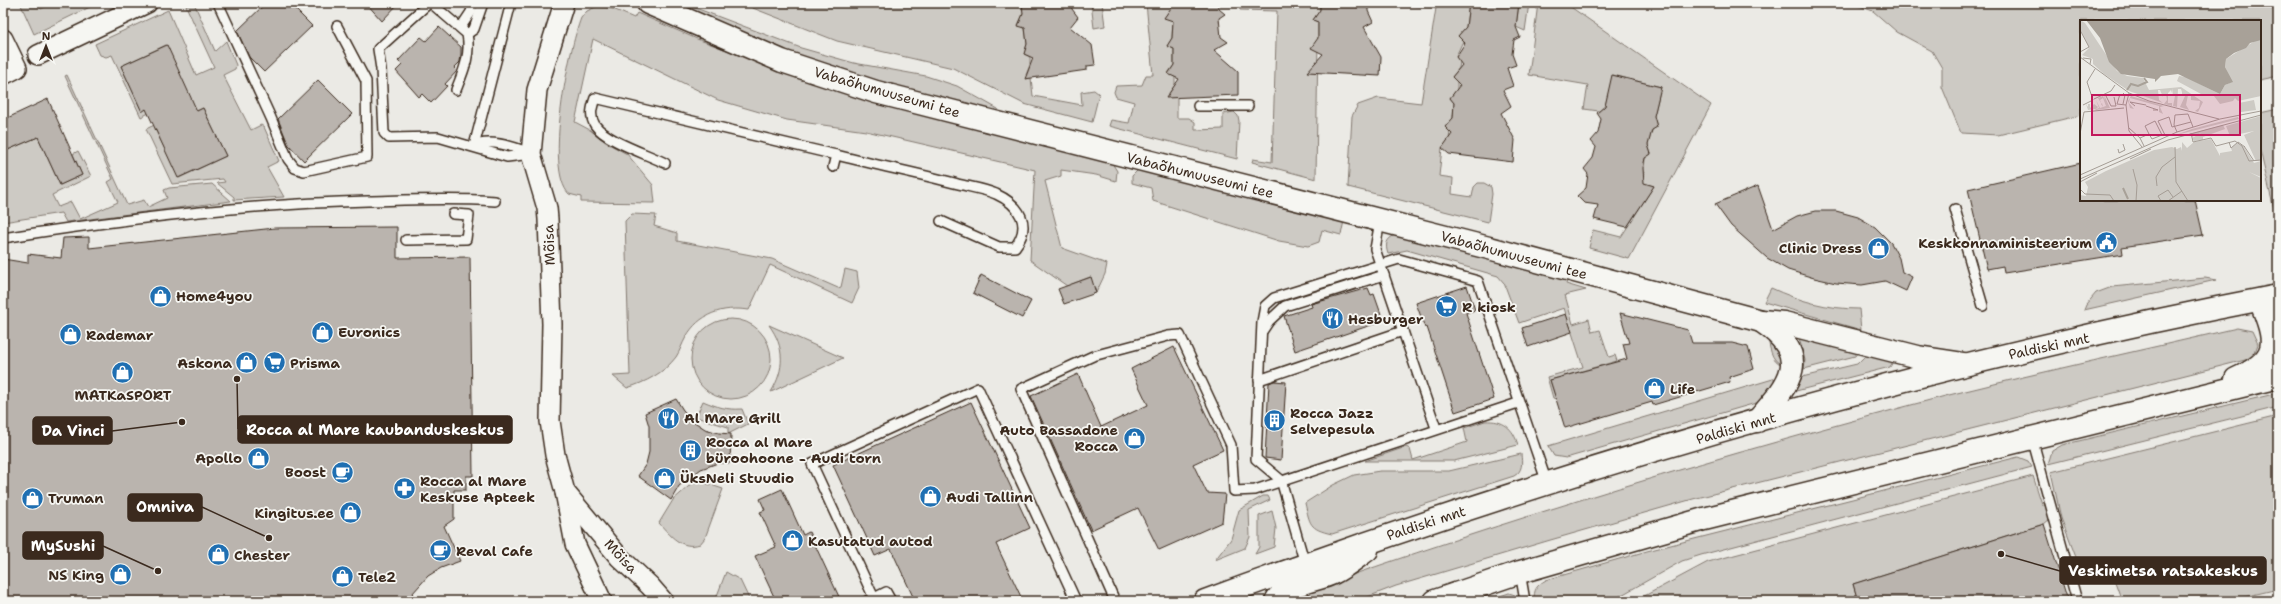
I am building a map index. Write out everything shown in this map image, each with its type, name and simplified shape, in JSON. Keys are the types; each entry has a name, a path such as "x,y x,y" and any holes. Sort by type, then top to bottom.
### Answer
{"main road":[{"name":"Vabaõhumuuseumi tee","path":"648,3 782,61 876,92 1489,248 1761,321"},
{"path":"2195,397 2256,370 2271,354 2273,340 2269,298"},
{"name":"Paldiski mnt","path":"1205,601 1385,536 1547,483 1757,421 1964,364 2269,298"},
{"path":"1761,321 1784,322 1918,357 1964,364"},
{"path":"1757,421 1778,396 1793,372 1792,358 1786,343 1775,330 1761,321"},
{"path":"1435,601 1520,572 1704,519 2032,436 2278,377"},
{"path":"1276,601 1279,596 1292,588 1340,569 1385,536"}],"street":[{"path":"38,55 147,3"},
{"name":"Mõisa","path":"564,3 537,90 531,154 547,208 548,219 552,324 550,421 556,461 565,492 575,544 602,601"},
{"path":"3,39 17,68 3,75"},
{"name":"Mõisa","path":"565,492 619,557 650,586 663,601"}],"lane":[{"path":"218,3 271,118 288,159 295,168 304,171 367,157 366,81 338,26"},
{"path":"456,90 466,64 469,47 467,34 430,3 378,49 381,69 384,132 389,138 438,137 474,146 480,143 518,148 531,154"},
{"path":"463,24 471,12 473,3"},
{"path":"467,34 474,29 483,3"},
{"path":"474,146 511,3"},
{"path":"665,163 606,136 594,124 590,110 595,98 944,180 997,195 1015,207 1022,218 1024,230 1015,247 999,247 941,222"},
{"path":"1198,106 1248,106"},
{"path":"833,167 836,155"},
{"path":"3,238 58,229 295,203 458,198 495,201"},
{"path":"1955,208 1983,306"},
{"path":"406,240 466,239 469,215 453,214"},
{"path":"1380,221 1375,249 1436,428"},
{"path":"1305,564 1281,480 1256,459 1262,331 1265,306 1274,298 1399,259 1478,281 1518,402 1547,483"},
{"path":"1262,331 1269,321 1285,306 1384,275"},
{"path":"1259,380 1403,331"},
{"path":"1115,601 1020,389 1093,356 1168,336 1180,335 1231,445 1234,491 1255,490 1436,428 1518,402"},
{"path":"890,601 886,592 870,600 812,464 978,388 1076,601"},
{"path":"2032,436 2077,601"},
{"path":"1520,572 1525,601"}],"shaded area":[{"path":"20,3 38,3 41,9 53,3 91,3 92,6 34,34"},
{"path":"194,3 215,51 226,41 236,65 235,69 223,75 251,130 261,125 264,127 279,161 267,167 284,197 234,200 234,197 217,183 225,182 223,179 172,184 146,129 165,120 155,129 179,178 226,156 203,108 185,116 166,45 121,66 142,111 157,104 159,108 141,117 112,55 106,57 100,55 95,44 168,10 196,75 214,67 186,6"},
{"path":"740,3 1022,3 1023,14 1018,25 1025,28 1027,44 1024,54 1030,57 1030,65 1026,75 1031,78 1033,96 1082,105 1081,92 1094,90 1099,94 1092,122 1024,104 953,68 837,41"},
{"path":"1091,3 1102,3 1105,26 1094,28"},
{"path":"1146,3 1171,3 1171,8 1165,17 1173,21 1172,38 1167,46 1174,49 1174,65 1168,73 1175,77 1175,85 1169,93 1177,98 1177,118 1189,118 1195,122 1195,130 1223,129 1223,114 1234,112 1238,116 1239,121 1237,159 1109,126 1111,120 1129,123 1134,102 1116,97 1114,92 1116,86 1142,85 1146,75 1153,75"},
{"path":"1239,3 1320,3 1320,10 1313,20 1318,22 1316,179 1252,162 1253,159 1272,162 1277,11 1240,10"},
{"path":"1390,3 1469,3 1466,27 1458,36 1463,41 1456,56 1460,62 1459,68 1452,77 1457,82 1457,89 1450,98 1454,103 1453,118 1445,127 1450,132 1449,139 1442,148 1439,176 1453,178 1452,194 1472,197 1474,187 1478,183 1484,183 1491,187 1492,194 1488,222 1348,187 1352,116 1358,105 1378,98 1421,103 1436,8"},
{"path":"1519,3 1529,3 1525,31 1516,27"},
{"path":"1538,3 1565,3 1711,105 1629,259 1589,248 1593,230 1621,237 1654,186 1643,183 1645,158 1651,154 1648,145 1652,130 1657,127 1654,116 1661,87 1613,75 1605,106 1599,111 1584,109 1588,85 1529,75"},
{"path":"1851,3 2278,3 2278,76 2261,80 2261,20 2080,20 2080,115 1998,135 1961,133 1942,87 1942,68 1932,51 1897,32 1873,11"},
{"path":"598,6 613,9 634,18 637,13 697,39 789,73 1112,163 1117,171 1116,181 1096,175 1061,170 1061,176 1045,181 1062,248 1107,264 1105,274 1096,293 1090,277 1067,286 1030,260 1035,170 866,131 787,120 718,100 593,39 575,122 627,154 653,185 655,203 581,202 581,197 569,194 562,181 559,160 561,108 565,81 581,18 587,11"},
{"path":"693,7 801,48 854,63 926,76 957,86 998,109 1000,114 886,85 804,58 688,10"},
{"path":"67,75 127,205 144,200 148,207 167,198 164,190 169,188 212,184 231,201 66,222 61,213 3,222 3,152 38,137 60,185 82,175 73,154 78,151 91,176 52,195 58,207 71,202 80,219 118,202 108,182 113,179 65,76"},
{"path":"2278,109 2278,227 2261,154 2261,113"},
{"path":"1138,170 1145,170 1344,221 1341,235 1322,230 1319,242 1308,246 1279,241 1153,201 1151,188 1132,183 1132,176"},
{"path":"632,214 656,215 654,226 677,233 677,241 772,259 838,288 841,287 845,269 857,272 859,288 852,303 770,265 749,310 730,309 712,313 705,317 691,329 676,357 666,368 648,380 627,388 613,376 630,375 625,221"},
{"path":"1395,235 1568,279 1566,284 1586,290 1565,295 1573,324 1589,319 1592,332 1600,330 1609,357 1615,355 1617,361 1550,380 1556,399 1553,398 1547,377 1583,367 1564,308 1519,323 1504,283 1498,276 1407,250 1388,254 1388,240"},
{"path":"2205,278 2216,280 2084,310 2086,305 2096,293 2112,287"},
{"path":"1771,288 1792,297 1825,306 1859,309 1861,330 1764,302"},
{"path":"723,319 739,319 760,330 771,351 771,367 760,388 739,399 723,399 709,393 702,388 697,381 691,367 691,351 697,337 702,330 709,325"},
{"path":"769,325 843,358 771,392 779,375 781,358 778,342"},
{"path":"2237,328 2252,331 2258,344 2253,358 1693,499 1396,586 1357,601 1289,601 1295,595 1457,539 1702,463 1949,395"},
{"path":"1767,334 1778,342 1783,365 1773,357"},
{"path":"1799,338 1860,349 1855,356 1804,369 1805,360"},
{"path":"1869,352 1894,360 1890,367 1792,392 1802,377 1857,364"},
{"path":"1783,376 1763,401 1566,458 1554,456 1548,446"},
{"path":"2278,393 2278,407 2048,464 2052,451 2062,445"},
{"path":"703,401 722,408 742,409 748,424 728,434 728,427 696,417"},
{"path":"2278,416 2278,589 2227,601 2122,601 2114,579 2082,573 2061,518 2051,472"},
{"path":"1485,421 1497,422 1507,426 1516,439 1518,445 1454,461 1365,461 1406,447 1410,449 1413,460 1467,442 1464,428"},
{"path":"1521,454 1522,464 1519,472 1514,476 1332,534 1315,528 1308,516 1305,503 1333,485 1354,475 1380,471 1449,471"},
{"path":"2018,457 2028,461 2032,467 1682,561 1611,601 1534,601 1536,588 1546,580 1647,551"},
{"path":"2033,476 2042,504 2048,507 2050,519 2044,524 1853,584 1858,601 1635,601 1708,562"},
{"path":"696,480 723,489 705,538 700,544 687,545 677,541 659,523 673,500"},
{"path":"1263,496 1268,496 1270,500 1249,510 1250,537 1245,548 1215,560 1231,539 1239,510"},
{"path":"1272,511 1276,528 1274,547 1255,554 1259,547 1259,516"},
{"path":"726,572 740,580 750,601 715,601"},
{"path":"1509,593 1515,595 1518,601 1485,601"}],"building":[{"path":"266,3 289,3 312,26 264,72 249,57 237,31"},
{"path":"366,3 399,3 382,21"},
{"path":"1022,3 1071,3 1072,9 1078,17 1070,27 1092,45 1095,65 1087,66 1087,70 1025,79 1033,58 1024,54 1027,44 1025,28 1018,26 1023,14"},
{"path":"1171,3 1219,3 1219,9 1225,14 1219,18 1221,37 1228,42 1214,50 1238,71 1238,95 1166,98 1179,79 1168,74 1174,65 1174,49 1167,46 1172,38 1173,21 1164,18 1171,8"},
{"path":"1320,3 1368,3 1368,11 1373,22 1364,27 1381,57 1380,76 1307,72 1323,54 1311,48 1318,38 1318,22 1313,20 1320,10"},
{"path":"1469,3 1519,3 1516,27 1520,37 1514,40 1512,54 1516,65 1507,68 1513,86 1503,90 1511,106 1501,113 1515,140 1513,162 1449,154 1442,148 1452,134 1445,127 1453,118 1454,103 1450,98 1460,85 1452,77 1462,65 1456,57 1465,43 1458,36 1466,27"},
{"path":"439,27 461,47 461,54 460,62 454,68 457,71 445,84 447,86 431,103 422,94 419,97 396,71 402,65 398,61 421,37 426,41"},
{"path":"167,45 197,111 203,108 226,156 178,178 146,109 142,112 121,66"},
{"path":"1612,75 1661,87 1654,116 1657,127 1652,130 1648,145 1651,154 1645,158 1643,168 1644,183 1654,186 1627,227 1594,219 1598,205 1584,203 1577,196 1586,188 1588,174 1584,169 1593,158 1596,147 1591,141 1598,133 1601,119 1597,113 1605,106"},
{"path":"318,80 352,114 304,161 288,144 278,119"},
{"path":"48,99 82,175 60,185 38,137 3,152 3,120"},
{"path":"2080,163 2080,201 2195,201 2203,235 2122,247 2123,254 2004,273 2003,266 1987,269 1968,189"},
{"path":"1758,186 1773,229 1797,216 1816,211 1836,211 1858,217 1875,227 1891,243 1899,258 1902,272 1912,277 1906,291 1885,281 1862,285 1836,283 1814,278 1788,270 1767,258 1731,226 1715,204"},
{"path":"397,227 397,258 470,257 473,476 466,476 466,490 454,490 454,519 444,526 460,561 441,568 428,576 412,594 415,601 3,601 3,259 28,263 28,254 61,258 63,238 89,237 89,248 275,228"},
{"path":"981,275 1031,301 1022,318 973,293"},
{"path":"1091,277 1096,293 1064,304 1058,289"},
{"path":"1467,286 1475,310 1466,313 1494,399 1455,412 1427,327 1425,328 1416,303"},
{"name":"Hesburger","path":"1368,288 1371,295 1374,294 1381,314 1378,315 1380,322 1295,351 1284,316 1312,307 1311,304"},
{"path":"1620,313 1688,330 1692,343 1732,343 1748,347 1754,369 1729,377 1730,382 1653,405 1652,402 1565,428 1550,380 1627,359 1623,344 1629,343"},
{"path":"1566,314 1572,332 1528,347 1522,328"},
{"name":"Auto Bassadone Rocca","path":"1174,347 1223,450 1193,464 1207,493 1225,494 1222,522 1159,550 1138,508 1091,530 1031,396 1078,374 1101,427 1148,405 1131,369"},
{"name":"Rocca Jazz Selvepesula","path":"1274,381 1286,382 1281,460 1265,458 1269,383"},
{"name":"Rocca al Mare büroohoone - Audi torn","path":"676,399 693,421 705,429 719,433 731,434 730,463 718,463 701,469 679,486 671,500 638,476 646,464 649,452 649,426 645,413"},
{"name":"Audi Tallinn","path":"971,402 1030,528 996,544 1023,601 915,601 891,549 875,556 833,465"},
{"name":"Kasutatud autod","path":"782,489 803,535 809,532 841,601 776,601 755,556 776,547 760,512 765,510 760,499"},
{"path":"2044,524 2068,601 1858,601 1853,584"}],"place":[{"name":"Keskkonnaministeerium","path":"2107,243"},
{"name":"Clinic Dress","path":"1878,248"},
{"name":"Home4you","path":"160,296"},
{"name":"R kiosk","path":"1446,307"},
{"name":"Hesburger","path":"1332,319"},
{"name":"Euronics","path":"323,332"},
{"name":"Rademar","path":"70,335"},
{"name":"Askona","path":"247,363"},
{"name":"Prisma","path":"274,363"},
{"name":"MATKaSPORT","path":"123,373"},
{"name":"Rocca al Mare kaubanduskeskus","path":"237,379"},
{"name":"Life","path":"1655,389"},
{"name":"Al Mare Grill","path":"669,418"},
{"name":"Rocca Jazz Selvepesula","path":"1275,421"},
{"name":"Da Vinci","path":"182,422"},
{"name":"Auto Bassadone Rocca","path":"1134,438"},
{"name":"Rocca al Mare büroohoone - Audi torn","path":"690,450"},
{"name":"Apollo","path":"258,458"},
{"name":"Boost","path":"342,472"},
{"name":"ÜksNeli Stuudio","path":"664,478"},
{"name":"Rocca al Mare Keskuse Apteek","path":"404,489"},
{"name":"Audi Tallinn","path":"931,497"},
{"name":"Truman","path":"33,498"},
{"name":"Kingitus.ee","path":"350,513"},
{"name":"Omniva","path":"269,538"},
{"name":"Kasutatud autod","path":"793,541"},
{"name":"Reval Cafe","path":"440,551"},
{"name":"Veskimetsa ratsakeskus","path":"2001,554"},
{"name":"Chester","path":"219,555"},
{"name":"MySushi","path":"158,571"},
{"name":"NS King","path":"120,575"},
{"name":"Tele2","path":"342,577"}]}
